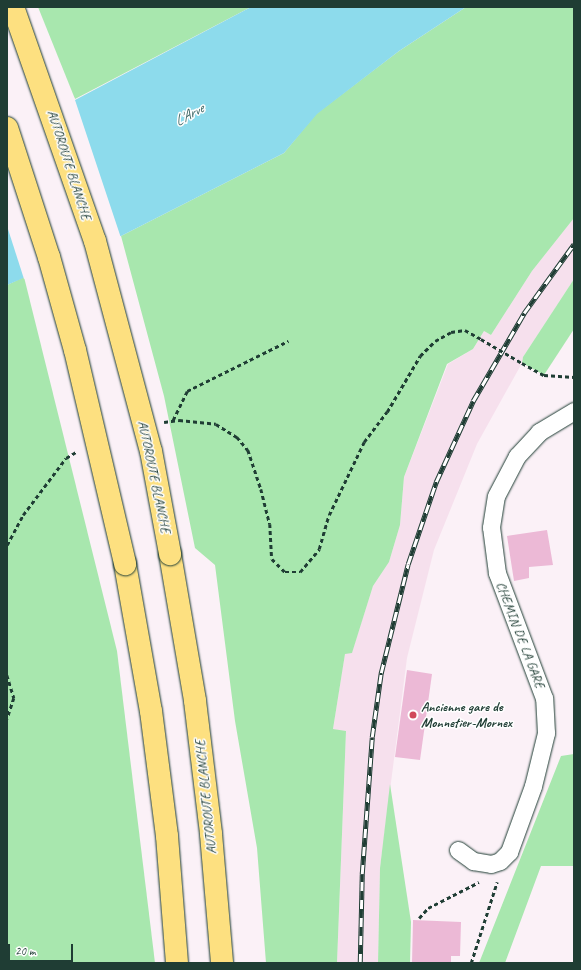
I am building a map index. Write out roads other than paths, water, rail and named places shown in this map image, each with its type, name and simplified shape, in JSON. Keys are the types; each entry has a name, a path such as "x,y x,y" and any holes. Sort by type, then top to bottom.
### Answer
{"highway":[{"name":"AUTOROUTE BLANCHE","path":"13,7 95,241 151,450 196,709 222,963"},
{"path":"7,128 50,257 75,350 125,564 151,711 167,836 177,963"}],"street":[{"name":"CHEMIN DE LA GARE","path":"458,850 473,861 491,864 500,861 509,852 521,824 540,756 546,716 538,680 497,573 492,550 493,510 509,467 526,443 574,411"}],"water":[{"name":"L'Arve","path":"251,7 466,7 399,51 317,114 284,153 121,236 7,285 7,136"}],"railway":[{"path":"360,963 362,874 372,737 381,673 408,564 436,482 473,401 524,313 574,244"}],"place":[{"name":"Ancienne gare de Monnetier-Mornex","path":"413,715"}]}
